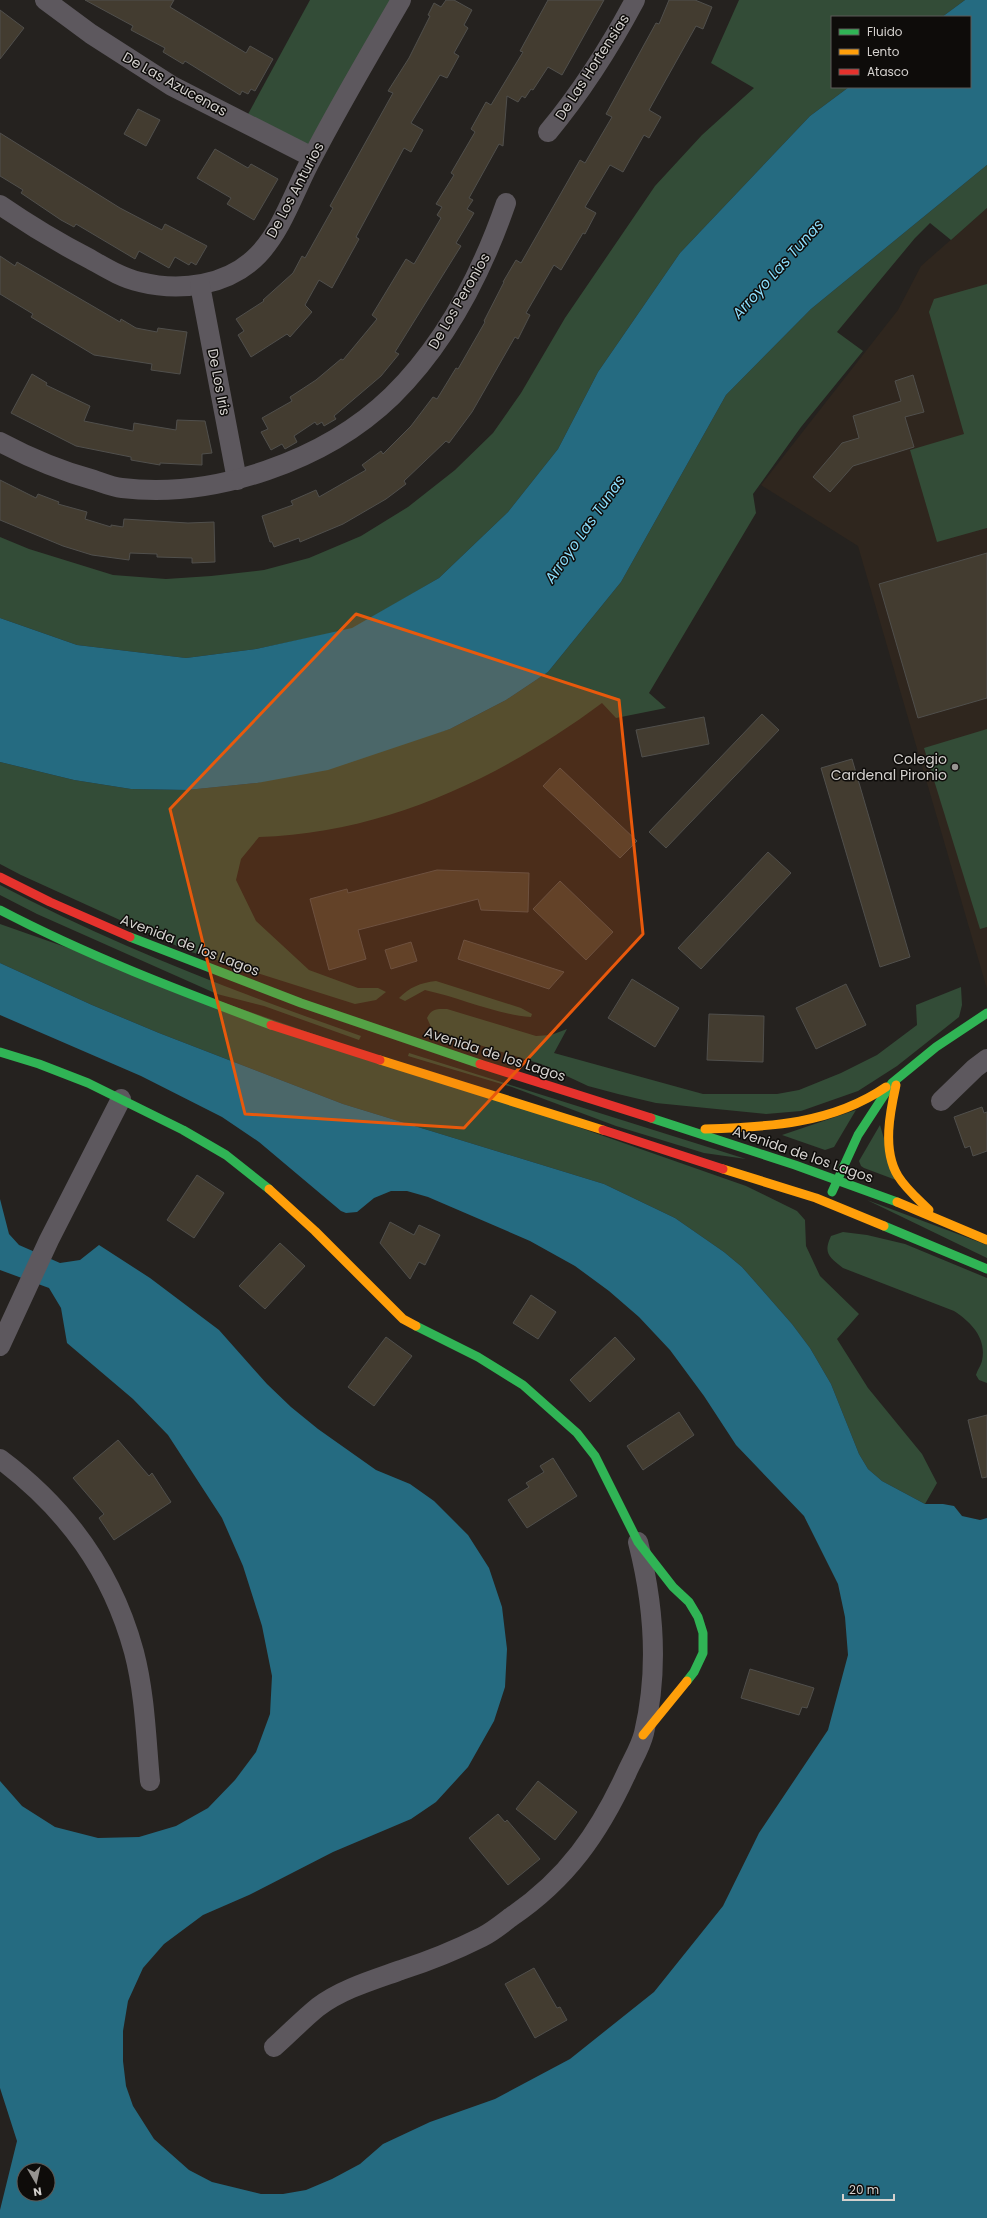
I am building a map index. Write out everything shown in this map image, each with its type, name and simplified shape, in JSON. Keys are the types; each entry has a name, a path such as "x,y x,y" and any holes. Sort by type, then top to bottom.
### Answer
{"street":[{"name":"De Las Azucenas","path":"45,0 91,34 172,86 312,157"},
{"name":"De Los Anturios","path":"0,205 56,241 115,273 139,282 161,286 183,287 200,285 224,277 241,268 257,256 272,238 312,157 401,0"},
{"name":"De Las Hortensias","path":"548,132 572,104 617,33 635,0"},
{"name":"De Los Peronios","path":"0,442 47,465 120,488 156,491 191,488 238,480 315,450 358,424 392,396 421,364 448,325 491,244 506,203"},
{"name":"De Los Iris","path":"200,285 238,480"},
{"name":"Avenida de los Lagos","path":"0,877 102,926 299,1003 838,1179 936,1216 987,1240"},
{"path":"0,910 44,933 128,971 273,1026 434,1078 709,1163 828,1203 987,1269"},
{"path":"0,920 44,933"},
{"path":"684,1129 754,1128 824,1117 858,1104 895,1081 936,1047 987,1013"},
{"path":"0,1052 39,1064 88,1083 183,1130 226,1155 272,1191 315,1231 403,1319 478,1357 523,1385 543,1401 577,1433 595,1456 638,1542 673,1587 692,1607 698,1617 703,1633 703,1653 694,1672 643,1735"},
{"path":"941,1101 975,1068 987,1059"},
{"path":"828,1203 858,1135 895,1081"},
{"path":"895,1081 888,1136 894,1170 910,1192 936,1216"},
{"path":"0,1346 49,1240 121,1099"},
{"path":"0,1460 29,1481 66,1520 92,1555 106,1578 123,1618 134,1653 142,1696 150,1781"},
{"path":"274,2047 319,2007 366,1983 431,1960 484,1936 523,1909 551,1886 577,1858 597,1831 613,1803 643,1735 650,1699 654,1632 650,1594 638,1542"},
{"path":"650,1594 654,1589 673,1587"},
{"path":"652,1670 657,1685 666,1691 678,1692"}],"highlighted area":[{"path":"356,614 619,700 643,934 464,1128 245,1114 170,809"}],"shaded area":[{"name":"Colegio Cardenal Pironio","path":"987,208 987,989 858,546 761,485 898,310 921,266"}],"green space":[{"path":"310,0 392,0 310,150 247,116"},
{"path":"739,0 965,0 943,16 831,16 831,88 848,88 810,116 680,253 598,372 558,449 508,512 439,578 352,629 256,649 186,658 77,645 0,618 0,537 29,549 113,575 166,579 211,576 264,570 309,558 361,536 408,507 455,470 493,433 521,393 565,318 655,186 702,135 754,88 711,63"},
{"path":"987,165 987,208 951,240 930,223 915,238 837,332 863,351 801,427 753,494 756,513 649,693 666,708 616,718 602,703 524,755 440,797 396,813 352,825 306,833 259,837 241,859 236,880 256,921 309,970 358,988 378,988 386,992 376,1000 355,1004 188,951 0,864 0,762 74,780 131,789 187,790 257,783 450,729 506,700 548,672 621,582 726,395 811,309"},
{"path":"987,284 987,528 937,542 910,450 964,434 929,312 934,299"},
{"path":"987,729 987,927 980,929 924,748"},
{"path":"0,885 43,907 132,948 269,1003 361,1036 359,1040 264,1006 217,994 37,914 0,895"},
{"path":"0,924 746,1186 797,1211 805,1220 806,1246 820,1276 859,1314 837,1339 868,1388 922,1454 937,1483 925,1504 882,1481 868,1469 859,1454 831,1384 810,1348 792,1324 742,1267 724,1252 675,1218 604,1184 343,1104 159,1033 92,1005 0,963"},
{"path":"436,981 521,1008 532,1014 531,1017 504,1013 425,990 405,1001 399,998 416,986"},
{"path":"961,987 962,1005 959,1017 897,1066 858,1091 801,1111 766,1114 656,1103 588,1086 541,1064 441,1033 432,1029 427,1018 431,1012 435,1010 447,1009 536,1036 551,1035 567,1029 554,1053 703,1094 777,1094 799,1090 841,1073 877,1055 917,1025 916,1005"},
{"path":"409,1053 746,1159 704,1153 616,1126 512,1087 408,1056"},
{"path":"856,1110 834,1147 825,1150 782,1135"},
{"path":"880,1125 896,1180 864,1168 861,1166 859,1161"},
{"path":"867,1200 987,1245 987,1258"},
{"path":"843,1232 867,1235 905,1244 987,1278 987,1383 979,1380 976,1375 983,1353 980,1338 972,1326 954,1311 843,1268 831,1258 828,1247 831,1236"}],"water":[{"name":"Arroyo Las Tunas","path":"965,0 987,0 987,165 811,309 726,395 621,582 548,672 506,700 450,729 328,770 257,783 187,790 131,789 74,780 0,762 0,618 77,645 186,658 256,649 352,628 439,578 508,512 558,449 598,372 680,253 810,116 848,88 971,88 971,16 943,16"},
{"path":"0,963 92,1005 159,1033 343,1104 604,1184 675,1218 724,1252 742,1267 792,1324 810,1348 831,1384 859,1454 868,1469 882,1481 925,1504 943,1504 954,1506 962,1516 980,1520 987,1518 987,2218 0,2218 0,2210 17,2141 0,2088 0,1781 22,1806 55,1827 98,1838 139,1837 176,1826 208,1808 235,1780 256,1752 270,1714 272,1676 262,1626 243,1566 222,1518 168,1435 133,1399 67,1343 61,1308 49,1288 0,1270 0,1199 9,1234 19,1245 60,1263 80,1260 99,1245 150,1278 219,1330 267,1384 291,1407 318,1429 376,1470 410,1484 434,1501 468,1535 489,1568 502,1607 507,1649 505,1687 494,1721 468,1767 436,1802 411,1819 333,1852 249,1895 203,1915 164,1944 143,1968 128,2001 123,2031 123,2061 126,2086 133,2106 154,2139 189,2170 212,2182 261,2194 283,2194 306,2190 332,2179 360,2164 383,2144 430,2122 495,2099 570,2059 654,1992 723,1906 759,1833 828,1730 848,1655 845,1617 838,1584 804,1516 736,1445 704,1396 670,1350 639,1317 609,1291 575,1266 530,1241 428,1197 407,1191 391,1191 374,1198 357,1212 346,1213 341,1211 259,1142 222,1117 141,1076 0,1015"}],"building":[{"path":"85,0 174,0 170,7 246,53 250,46 273,59 255,91 251,89 248,94 242,91 240,95 185,61 183,64 163,52 165,48 131,30 133,26"},
{"path":"446,0 454,0 472,10 464,25 468,28 454,53 459,56 447,78 440,75 411,123 423,130 411,152 404,148 356,237 359,239 332,288 319,280 305,305 312,312 290,337 287,334 251,357 238,335 244,331 236,319 264,301 263,300 293,273 302,256 305,258 333,208 330,206 393,93 388,91 409,58 430,16 428,15 434,3 441,7"},
{"path":"548,0 604,0 562,75 548,67 533,90 531,89 525,98 522,96 518,102 507,96 503,146 499,144 469,198 473,200 467,209 474,213 456,243 461,246 395,352 399,354 381,376 334,416 336,419 324,426 322,422 317,425 315,422 294,436 297,442 285,449 282,444 271,450 261,432 268,429 262,418 292,401 290,397 316,380 341,359 343,360 377,319 372,315 406,259 414,264 441,218 437,215 442,207 436,204 454,175 451,173 475,132 471,129 486,102 491,105 523,52 520,51"},
{"path":"669,0 695,0 712,7 703,29 696,26 649,110 661,117 649,138 644,135 623,172 610,165 585,207 596,213 585,234 583,233 561,270 554,265 526,313 530,315 518,339 515,337 472,412 449,443 446,441 404,481 406,484 386,499 343,524 300,542 299,538 274,547 272,542 270,542 262,516 293,505 291,501 316,490 319,497 366,470 362,465 381,451 383,454 411,426 433,397 437,399 456,368 458,369 485,322 484,321 503,282 516,260 521,263 580,160 585,163 612,117 606,114 656,23 659,24"},
{"path":"0,10 24,28 0,59"},
{"path":"138,109 160,120 146,146 124,134"},
{"path":"0,133 120,208 162,230 165,224 207,246 196,265 191,262 189,265 175,257 169,268 139,251 135,259 76,224 74,227 61,220 21,193 23,190 0,176"},
{"path":"215,149 248,168 251,164 278,179 254,220 227,204 231,198 197,178"},
{"path":"0,256 15,266 17,262 120,322 121,319 136,328 157,332 158,328 187,332 180,374 151,370 152,364 94,355 31,317 33,314 0,294"},
{"path":"32,374 47,383 46,385 90,406 84,421 133,431 134,423 176,430 177,420 205,421 212,453 202,454 202,465 160,463 160,465 131,460 131,457 76,446 11,413"},
{"path":"913,375 924,412 905,417 914,447 853,466 830,492 813,477 842,443 859,438 853,416 901,401 895,381"},
{"path":"0,480 36,498 38,494 59,502 58,504 87,512 85,519 111,527 111,525 123,527 124,519 188,523 214,522 215,562 192,563 192,558 157,557 157,554 130,553 129,560 92,555 63,546 0,520"},
{"path":"987,553 987,698 918,718 879,584"},
{"path":"762,714 779,730 666,848 649,832"},
{"path":"704,717 709,744 642,757 636,730"},
{"path":"852,759 910,957 880,967 821,768"},
{"path":"560,768 637,841 620,858 543,786"},
{"path":"768,852 791,873 701,969 678,948"},
{"path":"437,870 529,873 528,912 481,910 478,899 358,930 366,959 329,970 310,899 347,889 348,893"},
{"path":"560,881 613,932 586,960 533,909"},
{"path":"464,940 564,972 549,989 458,959"},
{"path":"411,942 417,961 391,969 385,950"},
{"path":"632,979 679,1008 655,1047 608,1018"},
{"path":"846,984 866,1025 816,1049 796,1008"},
{"path":"709,1014 764,1016 763,1062 707,1060"},
{"path":"982,1107 984,1113 987,1112 987,1151 973,1156 970,1146 965,1148 954,1117"},
{"path":"197,1175 224,1193 194,1238 167,1220"},
{"path":"390,1222 414,1235 419,1225 440,1235 425,1265 419,1262 410,1279 380,1243"},
{"path":"280,1243 305,1266 265,1309 239,1286"},
{"path":"531,1295 556,1312 538,1339 513,1323"},
{"path":"386,1337 412,1356 374,1406 348,1387"},
{"path":"615,1337 635,1359 590,1402 570,1380"},
{"path":"679,1412 694,1435 643,1470 627,1446"},
{"path":"987,1415 987,1477 982,1478 968,1420"},
{"path":"118,1440 149,1476 152,1473 171,1502 114,1540 99,1518 104,1514 73,1478"},
{"path":"553,1458 577,1496 527,1528 508,1500 529,1487 526,1483 544,1472 540,1466"},
{"path":"750,1669 814,1688 807,1708 802,1707 799,1715 741,1698"},
{"path":"538,1781 577,1812 555,1840 516,1809"},
{"path":"498,1814 505,1822 507,1820 540,1859 508,1885 469,1838"},
{"path":"534,1968 557,2008 560,2007 567,2020 535,2038 505,1984"}],"traffic: fast":[{"path":"0,910 33,927 100,957 271,1025"},
{"path":"130,937 301,1003 480,1064"},
{"path":"832,1192 858,1135 892,1083 936,1047 987,1013"},
{"path":"0,1052 39,1064 88,1083 183,1130 226,1155 269,1189"},
{"path":"651,1118 795,1165 897,1202"},
{"path":"884,1226 987,1269"},
{"path":"416,1326 478,1357 523,1385 577,1433 595,1456 638,1542 673,1587 689,1602 698,1617 703,1633 703,1653 694,1672 687,1681"}],"traffic: slow":[{"path":"380,1060 603,1130"},
{"path":"896,1085 890,1119 890,1155 893,1166 901,1181 929,1210"},
{"path":"705,1129 776,1125 822,1116 844,1109 886,1087"},
{"path":"723,1169 816,1198 884,1226"},
{"path":"269,1189 315,1231 403,1319 416,1326"},
{"path":"897,1202 987,1240"},
{"path":"643,1735 687,1681"}],"traffic: jam":[{"path":"0,877 50,902 130,937"},
{"path":"271,1025 380,1060"},
{"path":"480,1064 651,1118"},
{"path":"603,1130 723,1169"}],"place":[{"name":"Colegio Cardenal Pironio","path":"955,767"}]}
